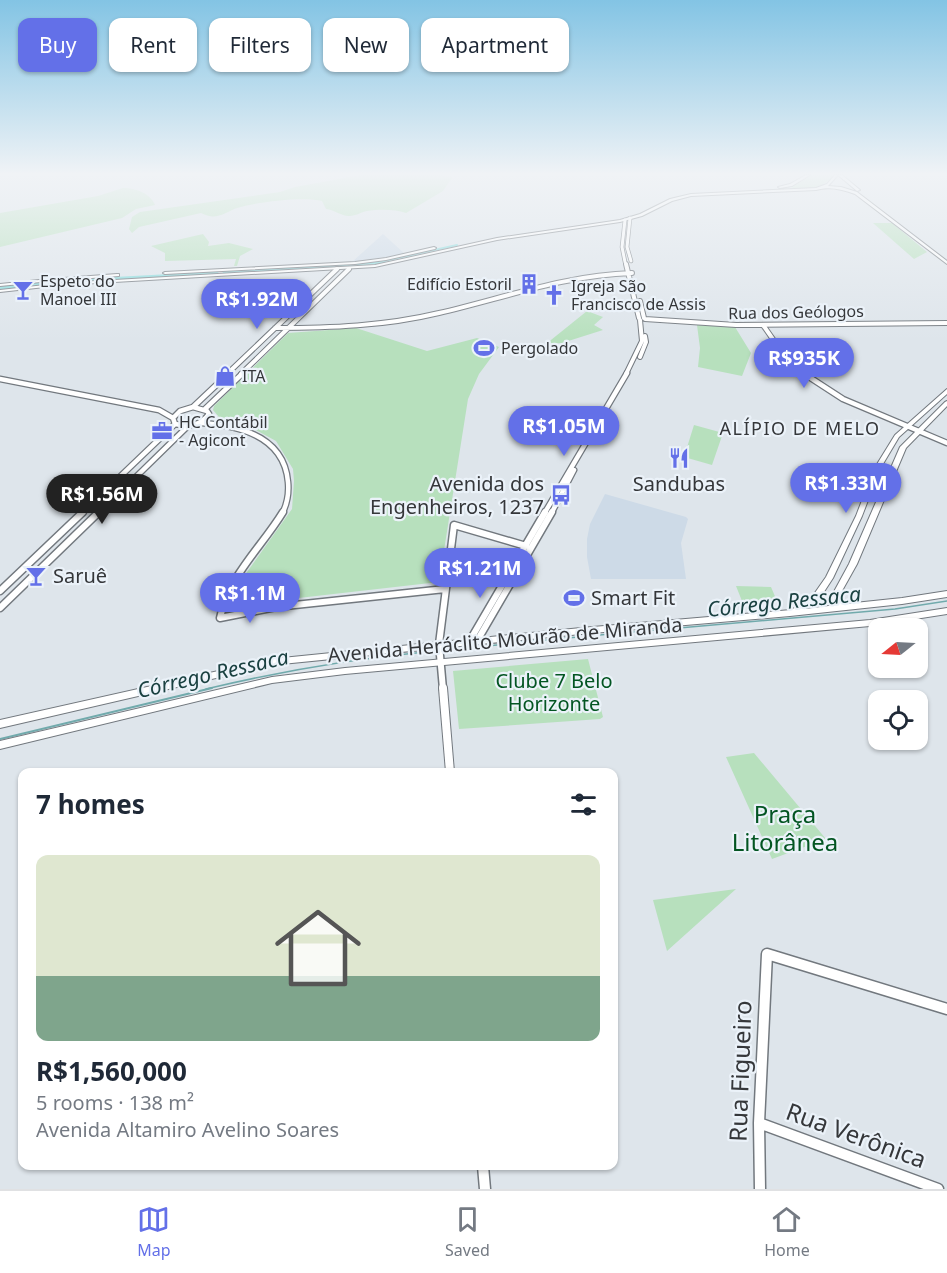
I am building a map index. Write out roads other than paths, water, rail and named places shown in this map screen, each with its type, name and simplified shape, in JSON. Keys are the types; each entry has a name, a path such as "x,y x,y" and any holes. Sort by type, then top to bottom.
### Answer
{"main road":[{"path":"0,291 63,284 335,271 390,264 466,243 539,230"},
{"path":"906,230 947,262"},
{"path":"911,230 947,258"},
{"path":"0,285 103,276 355,263 386,259 458,242 466,243"},
{"path":"790,613 815,599 828,578 859,516 877,469 897,436 947,391"},
{"path":"843,608 834,599 903,447 947,403"},
{"path":"828,578 842,583"},
{"name":"Avenida Heráclito Mourão de Miranda","path":"0,724 272,662 473,641 843,608 947,594"},
{"name":"Avenida Heráclito Mourão de Miranda","path":"0,745 272,680 440,660 870,623 947,611"}],"street":[{"path":"473,641 512,569 637,355 642,341 641,320 622,247 626,230"},
{"path":"629,230 627,247 631,263 629,272"},
{"path":"626,263 631,263"},
{"path":"205,409 349,269"},
{"path":"193,407 335,271 344,274"},
{"path":"275,328 375,324 415,318 441,313 535,285 629,272"},
{"path":"285,319 296,320"},
{"path":"473,641 510,586 544,528 593,435 644,349 646,342 641,320"},
{"name":"Rua dos Geólogos","path":"641,320 763,325 947,323"},
{"path":"763,325 779,351 813,381 854,404 947,443"},
{"path":"0,379 159,410 193,407 205,409 220,422"},
{"path":"0,591 174,421 183,409"},
{"path":"159,410 174,421 188,426"},
{"path":"200,423 209,414"},
{"path":"0,608 188,426 220,422 240,427 271,444 282,458 289,484 284,511 229,587 221,606 220,618 276,607 445,589"},
{"path":"450,768 439,646 454,525 526,546"},
{"path":"510,586 507,582 512,569"},
{"name":"Rua Figueiro","path":"760,1189 759,1123 767,954 947,1009"},
{"name":"Rua Verônica","path":"759,1123 938,1189"},
{"path":"483,1170 484,1189"}],"waterway":[{"path":"378,262 457,245"},
{"path":"224,272 378,262"},
{"path":"378,262 384,262"},
{"path":"68,281 217,273"},
{"path":"0,288 62,281"},
{"name":"Córrego Ressaca","path":"588,636 895,609 947,601"},
{"name":"Córrego Ressaca","path":"445,650 578,637"},
{"name":"Córrego Ressaca","path":"206,689 320,666 435,651"},
{"name":"Córrego Ressaca","path":"0,739 212,688"}],"place":[{"name":"Edifício Estoril","path":"529,284"},
{"name":"Espeto do Manoel III","path":"23,290"},
{"name":"Igreja São Francisco de Assis","path":"554,295"},
{"name":"Pergolado","path":"484,348"},
{"name":"ITA","path":"225,376"},
{"name":"HC Contábil - Agicont","path":"162,431"},
{"name":"Sandubas","path":"679,458"},
{"name":"Avenida dos Engenheiros, 1237","path":"561,495"},
{"name":"Saruê","path":"36,576"},
{"name":"Smart Fit","path":"574,598"}],"district":[{"name":"ALÍPIO DE MELO","path":"800,429"}],"park label":[{"name":"Clube 7 Belo Horizonte","path":"554,692"},
{"name":"Praça Litorânea","path":"785,829"}]}
